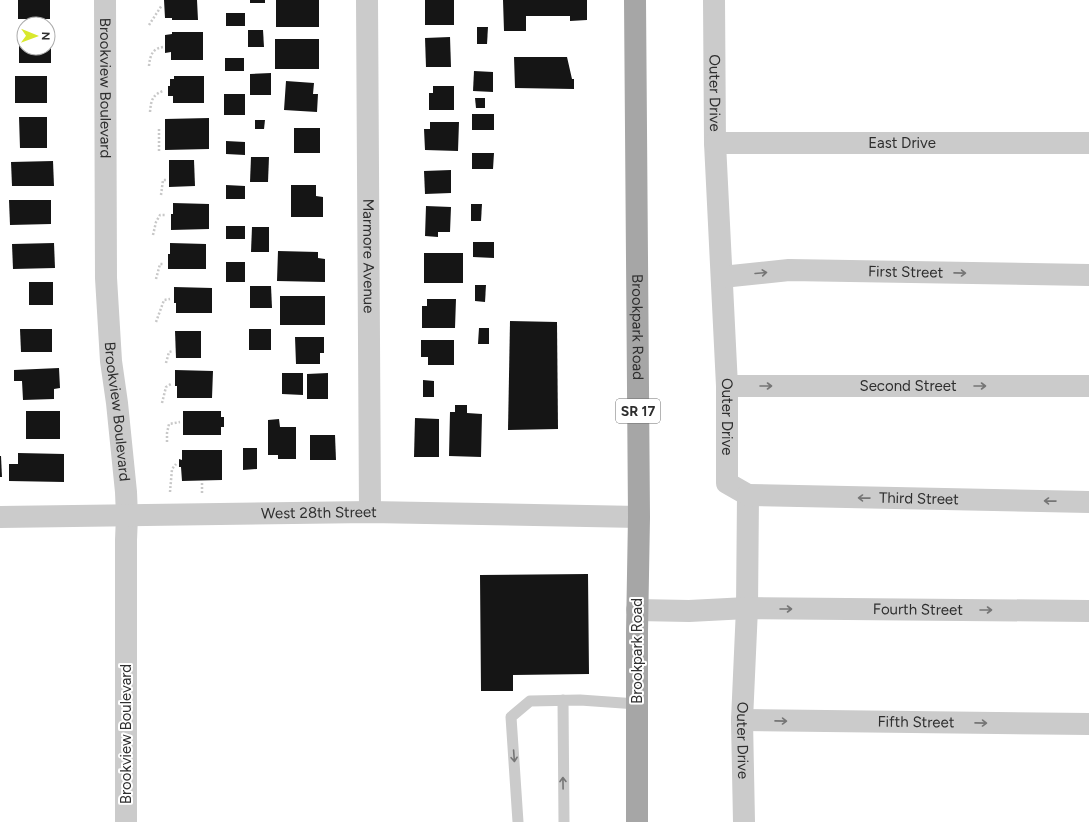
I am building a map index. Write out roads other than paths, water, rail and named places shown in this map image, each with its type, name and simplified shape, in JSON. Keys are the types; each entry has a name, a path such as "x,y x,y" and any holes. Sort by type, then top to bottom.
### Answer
{"main road":[{"name":"Brookpark Road","path":"635,0 639,517 637,610 637,822"}],"street":[{"name":"Brookview Boulevard","path":"105,0 106,278 111,361 117,403 127,516 126,822"},
{"name":"Marmore Avenue","path":"367,0 370,512"},
{"name":"Outer Drive","path":"714,0 715,143 727,386 727,482 748,495 747,608 742,720 744,822"},
{"name":"East Drive","path":"715,143 1089,143"},
{"name":"First Street","path":"722,277 789,270 1089,276"},
{"name":"Second Street","path":"727,386 1089,386"},
{"name":"Third Street","path":"748,495 1089,502"},
{"name":"West 28th Street","path":"0,517 370,512 639,517"},
{"name":"Fourth Street","path":"637,610 689,611 747,608 1089,611"},
{"name":"Fifth Street","path":"742,720 1089,724"}],"lane":[{"path":"563,700 564,822"},
{"path":"518,822 512,717 530,701 580,700 637,704"}]}
